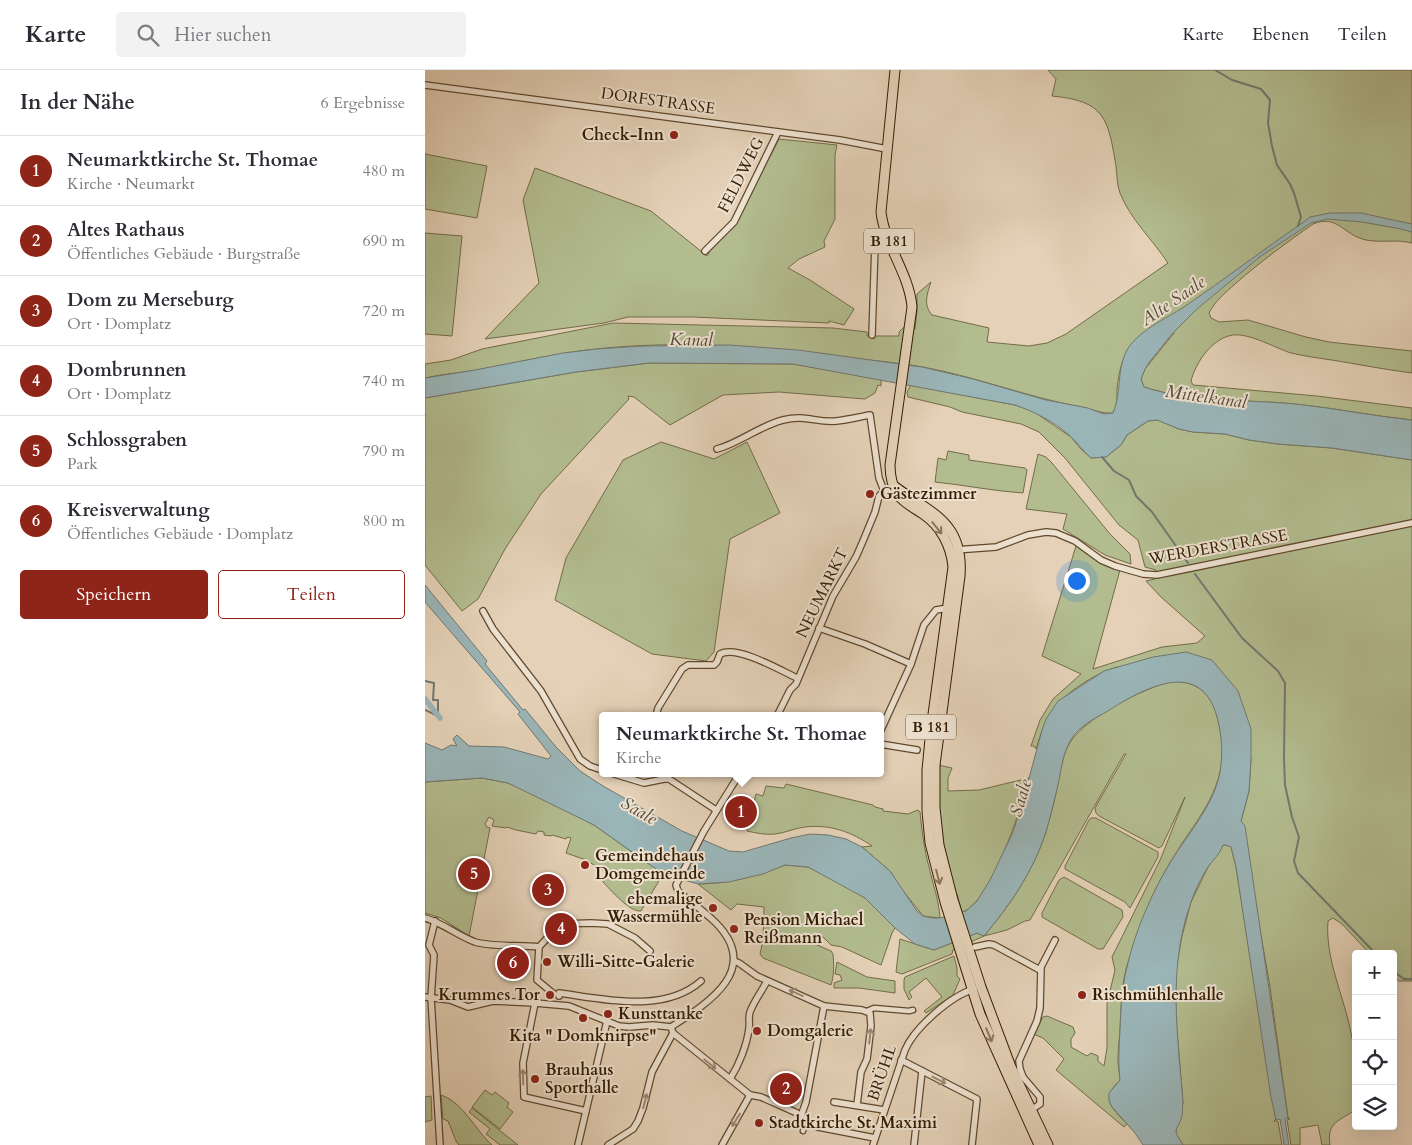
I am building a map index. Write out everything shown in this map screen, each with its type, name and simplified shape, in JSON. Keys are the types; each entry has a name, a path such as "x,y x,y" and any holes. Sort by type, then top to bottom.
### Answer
{"main road":[{"name":"B 181","path":"895,70 881,212 885,232 910,290 912,307 890,465 891,479 894,486 937,514 949,529 960,576 934,780 939,845 949,901"},
{"name":"B 181","path":"954,550 931,729 926,789 930,843 996,1052 1039,1145"},
{"name":"B 181","path":"976,988 1048,1145"}],"street":[{"name":"DORFSTRASSE","path":"425,84 840,140 887,149"},
{"name":"FELDWEG","path":"705,251 734,222 778,132"},
{"path":"872,335 875,244 880,235 885,232"},
{"path":"717,450 752,431 783,420 798,417 835,421 870,415 879,478 884,491 894,486"},
{"name":"NEUMARKT","path":"779,712 790,690 796,684 835,591 856,557 875,512 879,496 884,491"},
{"name":"WERDERSTRASSE","path":"954,550 995,547 1028,535 1056,532 1075,541 1101,560 1143,574 1153,575 1412,523"},
{"path":"884,723 911,664 924,625 936,610 948,608"},
{"path":"483,611 493,628 541,692 581,760 599,769"},
{"path":"819,628 865,644 911,664"},
{"path":"657,712 682,669 688,665 714,665 723,652 733,652 752,657 797,678"},
{"path":"884,745 917,750"},
{"path":"623,777 644,783 659,777"},
{"path":"664,777 716,810"},
{"path":"608,1145 633,1129 638,1121 652,1072 672,1030 721,990 735,962 733,951 725,934 716,923 678,891 677,882 716,810 737,777"},
{"path":"425,918 481,944 539,947"},
{"path":"425,951 429,945 435,921"},
{"path":"557,1005 556,995 537,980 539,947 557,926 563,923 609,924 635,938 650,951"},
{"path":"1031,1110 1040,1104 1041,1099 1039,1094 1023,1077 1019,1061 1037,1021 1040,1008 1040,970 1055,940"},
{"path":"429,945 434,955 428,997 440,1145"},
{"path":"975,946 994,945 1040,970"},
{"path":"735,962 752,974 824,1006 867,1011 874,1008 913,1010"},
{"path":"556,995 559,993 621,1000 669,999 684,994 701,981"},
{"path":"730,1079 740,1061 746,1041 749,1028 749,1014 767,981"},
{"name":"BRÜHL","path":"873,1145 908,1043 918,1029 956,997 976,988"},
{"path":"428,997 450,1000 468,1006 493,1001 535,1002 576,1008 614,1024 629,1027 653,1025 672,1030 749,1095 761,1097 818,1127 875,1138"},
{"path":"535,1002 524,1052 524,1096 586,1111"},
{"path":"803,1131 803,1118 824,1006"},
{"name":"BRÜHL","path":"857,1105 861,1072 866,1062 871,1016 867,1011"},
{"path":"578,1145 607,1020"},
{"path":"901,1060 977,1099 972,1145"},
{"path":"914,1145 922,1071"},
{"path":"722,1145 749,1095"},
{"path":"834,1102 884,1110"}],"green space":[{"path":"1048,70 1412,70 1412,243 1366,240 1335,223 1322,222 1313,224 1244,276 1221,297 1209,313 1211,318 1219,322 1248,320 1329,342 1412,351 1412,373 1291,353 1255,338 1233,335 1218,341 1206,352 1197,366 1191,381 1193,385 1317,396 1412,408 1412,420 1295,404 1181,396 1144,387 1141,379 1145,369 1174,333 1165,318 1139,337 1128,350 1119,373 1117,402 1113,413 1061,403 923,367 788,350 724,346 660,345 596,349 425,378 425,364 451,360 482,349 613,323 833,328 867,332 867,336 899,336 899,332 904,327 915,329 917,294 931,282 927,295 927,307 932,315 989,328 987,342 1029,346 1047,343 1066,334 1168,263 1124,203 1120,193 1110,136 1101,115 1083,102 1052,96 1056,79"},
{"path":"779,139 837,145 835,155 835,219 824,241 825,247 799,259 788,268 854,309 844,325 829,321 829,323 693,317 628,317 604,323 485,339 539,283 523,200 535,168 651,211 707,256 735,225"},
{"path":"425,154 487,166 477,218 425,209"},
{"path":"425,233 462,236 452,336 425,334"},
{"path":"649,363 793,364 881,379 881,386 878,385 875,393 865,399 779,392 723,395 670,425 634,397 628,396 629,399 541,494 505,549 478,599 462,611 425,565 425,398 576,372"},
{"path":"911,385 1015,405 1033,411 1071,437 1091,458 1106,457 1121,445 1127,435 1148,421 1158,420 1179,429 1193,432 1225,434 1249,440 1332,448 1412,460 1412,981 1397,980 1397,950 1366,950 1342,924 1333,918 1328,921 1329,949 1352,1037 1352,1112 1333,1126 1329,1137 1330,1145 1322,1145 1318,1125 1300,1128 1300,1145 1291,1145 1287,1120 1290,1119 1288,1118 1270,987 1241,821 1249,791 1251,759 1238,691 1117,667 1090,679 1064,698 1047,719 1036,749 1034,746 1031,746 1040,720 1053,699 1081,674 1042,656 1076,546 1099,562 1120,570 1093,669 1162,647 1197,643 1205,636 1146,581 1155,579 1156,570 1145,567 1138,540 1119,525 1065,458 1039,432 1021,424 962,412 950,407 908,397 907,392"},
{"path":"661,442 714,459 747,442 780,513 730,539 714,652 706,661 652,654 555,600 566,558 623,460"},
{"path":"948,451 969,455 969,460 1025,468 1027,470 1023,493 935,482 938,458 946,460"},
{"path":"1038,454 1046,457 1052,463 1110,534 1130,554 1131,564 1105,555 1063,529 1067,514 1026,509"},
{"path":"1174,681 1182,682 1202,690 1211,701 1217,716 1222,740 1222,762 1211,798 1155,890 1126,968 1118,1050 1120,1080 1110,1092 1109,1098 1112,1108 1127,1124 1124,1127 1056,1070 1064,1059 1043,1038 1033,1034 1043,1017 1047,1016 1073,1027 1075,1033 1071,1039 1071,1047 1087,1056 1091,1053 1098,1056 1098,1061 1104,1066 1107,1048 1107,1004 1115,970 1112,957 1161,858 1185,797 1162,846 1159,848 1099,816 1095,808 1126,754 1124,754 1030,920 1007,930 984,936 1011,900 1027,875 1040,849 1049,822 1064,755 1075,736 1086,725 1115,706 1162,684"},
{"path":"938,765 952,768 948,778 948,791 979,790 1029,778 1020,809 994,873 984,891 973,905 962,912 957,894 954,892 943,852 939,816"},
{"path":"482,778 508,783 528,791 594,825 663,874 641,911 631,908 603,882 608,873 589,861 566,853 571,838 567,837 566,839 544,835 544,832 538,831 536,834 507,827 492,826 494,820 489,817 485,824 490,828 469,936 441,918 425,913 425,782"},
{"path":"786,784 873,805 883,809 883,811 908,814 918,810 920,812 924,847 940,918 923,916 890,871 862,847 872,846 849,833 832,828 814,826 775,834 747,831 756,794 763,796 766,786 784,788"},
{"path":"1091,818 1096,818 1158,852 1158,857 1130,908 1125,902 1065,869"},
{"path":"1223,845 1231,847 1236,867 1276,1119 1274,1121 1278,1121 1282,1145 1183,1145 1176,1134 1183,1103 1175,1007 1175,975 1182,936 1191,902 1208,867"},
{"path":"785,865 808,867 839,882 865,898 895,928 881,965 842,947 831,945 819,933 819,938 815,944 831,951 833,954 833,978 831,985 763,958 760,954 763,940 764,907 737,904 731,910 698,884 742,879"},
{"path":"1064,877 1122,910 1123,917 1103,949 1098,949 1042,917 1042,913 1059,880"},
{"path":"977,933 984,936 953,950 952,954 902,974 896,972 900,939 934,950"},
{"path":"954,956 957,976 960,979 953,995 926,1013 924,1011 942,997 926,978 909,992 912,997 909,1000 904,989 905,977"},
{"path":"837,962 867,977 895,981 895,993 859,988 834,988 834,983 842,980 840,975 835,974"},
{"path":"485,1090 492,1095 495,1092 509,1103 507,1107 513,1112 500,1129 472,1107"},
{"path":"441,1095 463,1110 492,1145 459,1145 448,1121 443,1119"},
{"path":"431,1096 432,1120 425,1122 425,1097"},
{"path":"472,1108 518,1145 500,1145 486,1134 490,1129 469,1112"}],"water":[{"path":"1330,213 1361,213 1412,224 1412,232 1362,222 1327,219 1311,223 1261,256 1197,309 1172,334 1151,360 1141,379 1144,387 1181,396 1219,400 1276,402 1412,420 1412,460 1332,448 1249,440 1225,434 1193,432 1179,429 1157,420 1148,421 1127,435 1121,445 1106,457 1091,458 1057,425 1015,405 793,364 649,363 576,372 425,398 425,378 563,353 642,346 729,345 798,350 922,367 973,379 1046,400 1088,408 1104,414 1113,413 1116,405 1121,365 1127,350 1138,337 1184,307 1310,217"},
{"name":"Saale","path":"425,585 487,661 485,664 523,710 525,709 556,747 580,771 682,831 729,851 743,852 810,834 846,839 862,847 890,871 917,911 923,916 932,918 940,918 966,911 977,901 990,880 1013,832 1046,719 1058,701 1104,671 1153,657 1186,652 1212,660 1238,691 1251,729 1249,791 1241,821 1245,826 1288,1118 1285,1119 1289,1145 1284,1145 1280,1119 1276,1120 1271,1097 1236,867 1231,847 1226,845 1223,845 1208,867 1196,889 1184,927 1179,952 1176,1002 1183,1103 1182,1116 1176,1132 1183,1145 1143,1145 1112,1107 1109,1100 1109,1093 1120,1080 1119,1049 1122,996 1126,971 1135,939 1155,890 1174,856 1205,810 1220,772 1221,744 1217,717 1209,699 1199,688 1186,683 1156,686 1125,701 1081,728 1067,747 1045,835 1034,862 1019,888 984,936 977,933 934,950 915,944 895,928 865,898 808,867 785,865 763,874 729,882 698,884 663,874 594,825 508,783 482,778 425,782 425,743 442,750 451,745 457,746 453,739 457,735 469,746 504,747 548,759 551,756 518,714 520,712 425,602"}],"waterway":[{"name":"Alte Saale","path":"1215,70 1232,80 1261,89 1270,100 1268,123 1272,146 1277,165 1294,193 1301,217 1298,226"},
{"path":"1102,457 1114,471 1129,480 1136,496 1152,512 1188,563"},
{"path":"1195,574 1242,638 1278,671 1285,683 1285,785 1292,817 1299,837 1294,861 1298,873 1372,950"},
{"path":"425,681 434,683 433,700 438,700 438,716 425,710"},
{"path":"425,699 440,718"},
{"path":"1397,974 1404,979 1412,979"}],"place":[{"name":"Check-Inn","path":"674,135"},
{"name":"Gästezimmer","path":"870,494"},
{"name":"Neumarktkirche St. Thomae","path":"741,812"},
{"name":"Gemeindehaus Domgemeinde","path":"585,865"},
{"name":"Schlossgraben","path":"474,874"},
{"name":"Dom zu Merseburg","path":"548,890"},
{"name":"ehemalige Wassermühle","path":"713,908"},
{"name":"Dombrunnen","path":"561,929"},
{"name":"Pension Michael Reißmann","path":"734,929"},
{"name":"Willi-Sitte-Galerie","path":"547,962"},
{"name":"Kreisverwaltung","path":"513,963"},
{"name":"Krummes Tor","path":"550,995"},
{"name":"Rischmühlenhalle","path":"1082,995"},
{"name":"Kunsttanke","path":"608,1014"},
{"name":"Kita \" Domknirpse\"","path":"583,1018"},
{"name":"Domgalerie","path":"757,1031"},
{"name":"Brauhaus Sporthalle","path":"535,1079"},
{"name":"Altes Rathaus","path":"786,1089"},
{"name":"Stadtkirche St. Maximi","path":"759,1123"}],"water label":[{"name":"Kanal","path":"691,340"},
{"name":"Mittelkanal","path":"1206,397"}]}
